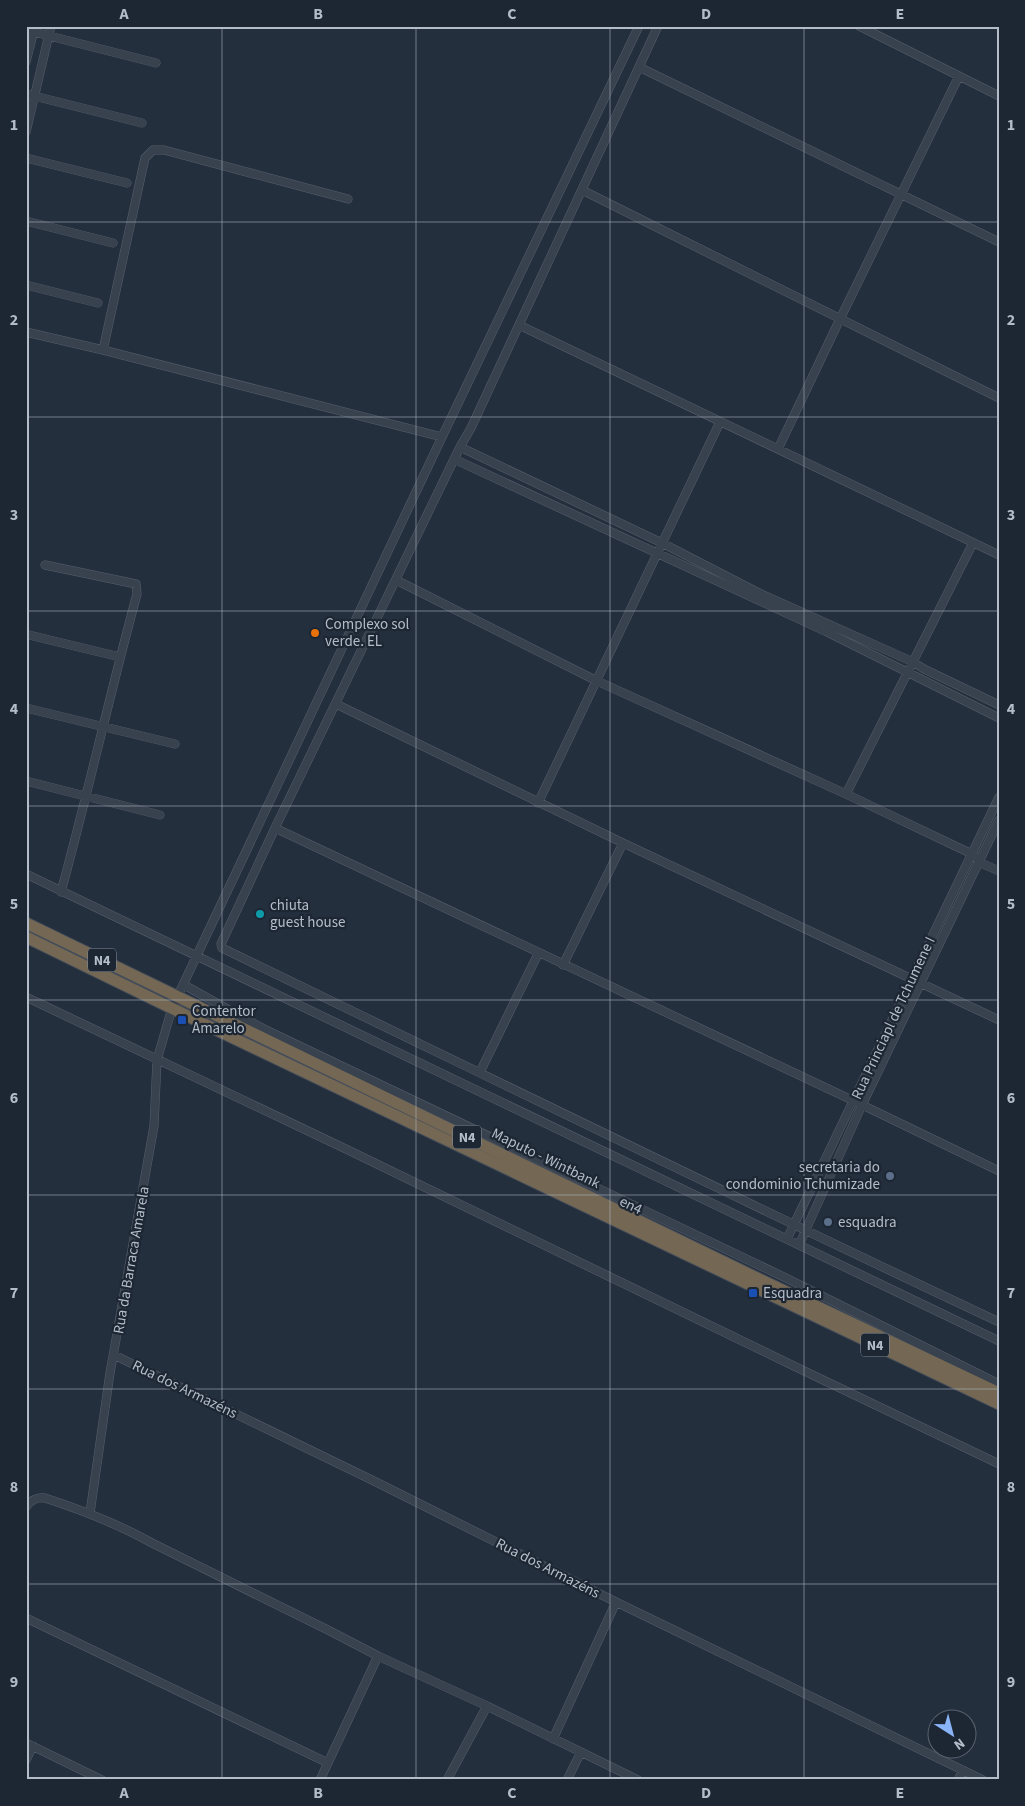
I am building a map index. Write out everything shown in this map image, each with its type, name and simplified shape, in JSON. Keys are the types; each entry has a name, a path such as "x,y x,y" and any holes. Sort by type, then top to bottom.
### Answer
{"highway":[{"name":"Maputo - Wintbank","path":"26,924 174,1002 999,1404"},
{"name":"Maputo - Wintbank","path":"26,937 174,1002 999,1393"}],"street":[{"path":"26,132 30,95 51,26"},
{"name":"Rua da Barraca Amarela","path":"90,1513 114,1355 154,1126 157,1060 174,1002 184,985 442,436 640,26"},
{"path":"658,26 471,428 454,459 275,828 221,944 222,948 806,1231 999,1322"},
{"path":"859,26 999,96"},
{"path":"26,62 32,29 49,36 156,63"},
{"path":"639,68 999,242"},
{"path":"778,449 959,76"},
{"path":"30,95 142,123"},
{"path":"103,350 145,158 153,150 164,150 348,199"},
{"path":"26,158 127,183"},
{"path":"582,190 999,398"},
{"path":"26,221 113,243"},
{"path":"26,285 98,303"},
{"path":"519,325 999,555"},
{"path":"26,332 442,436"},
{"path":"538,802 720,422"},
{"path":"460,447 662,542 759,593 913,662 999,705"},
{"path":"454,459 826,632 999,718"},
{"path":"846,794 973,542"},
{"path":"45,565 136,584 137,594 61,892"},
{"path":"396,580 597,681 846,794 972,854 983,864 999,871"},
{"path":"29,635 120,657"},
{"path":"336,704 623,843 999,1020"},
{"path":"26,708 175,744"},
{"path":"26,781 160,815"},
{"name":"Rua Princiapl de Tchumene I","path":"787,1240 910,979 999,797"},
{"name":"Rua Princiapl de Tchumene I","path":"799,1245 862,1105 999,820"},
{"path":"275,828 999,1171"},
{"path":"563,965 623,843"},
{"path":"26,874 999,1341"},
{"path":"480,1072 538,954"},
{"name":"en4","path":"184,985 262,1028 846,1307 999,1384"},
{"path":"26,997 999,1464"},
{"name":"Rua dos Armazéns","path":"114,1355 983,1780"},
{"path":"26,1507 38,1498 45,1498 90,1513 125,1528 378,1656 487,1706 638,1780"},
{"path":"553,1739 616,1602"},
{"path":"26,1618 328,1763"},
{"path":"320,1780 378,1656"},
{"path":"447,1780 487,1706"},
{"path":"26,1760 30,1745 102,1780"},
{"path":"567,1780 581,1752"},
{"path":"958,1780 963,1770"}],"place":[{"name":"Complexo sol verde. EL","path":"315,633"},
{"name":"chiuta guest house","path":"260,914"},
{"name":"Contentor Amarelo","path":"182,1020"},
{"name":"secretaria do condominio Tchumizade","path":"890,1176"},
{"name":"esquadra","path":"828,1222"},
{"name":"Esquadra","path":"753,1293"}]}
